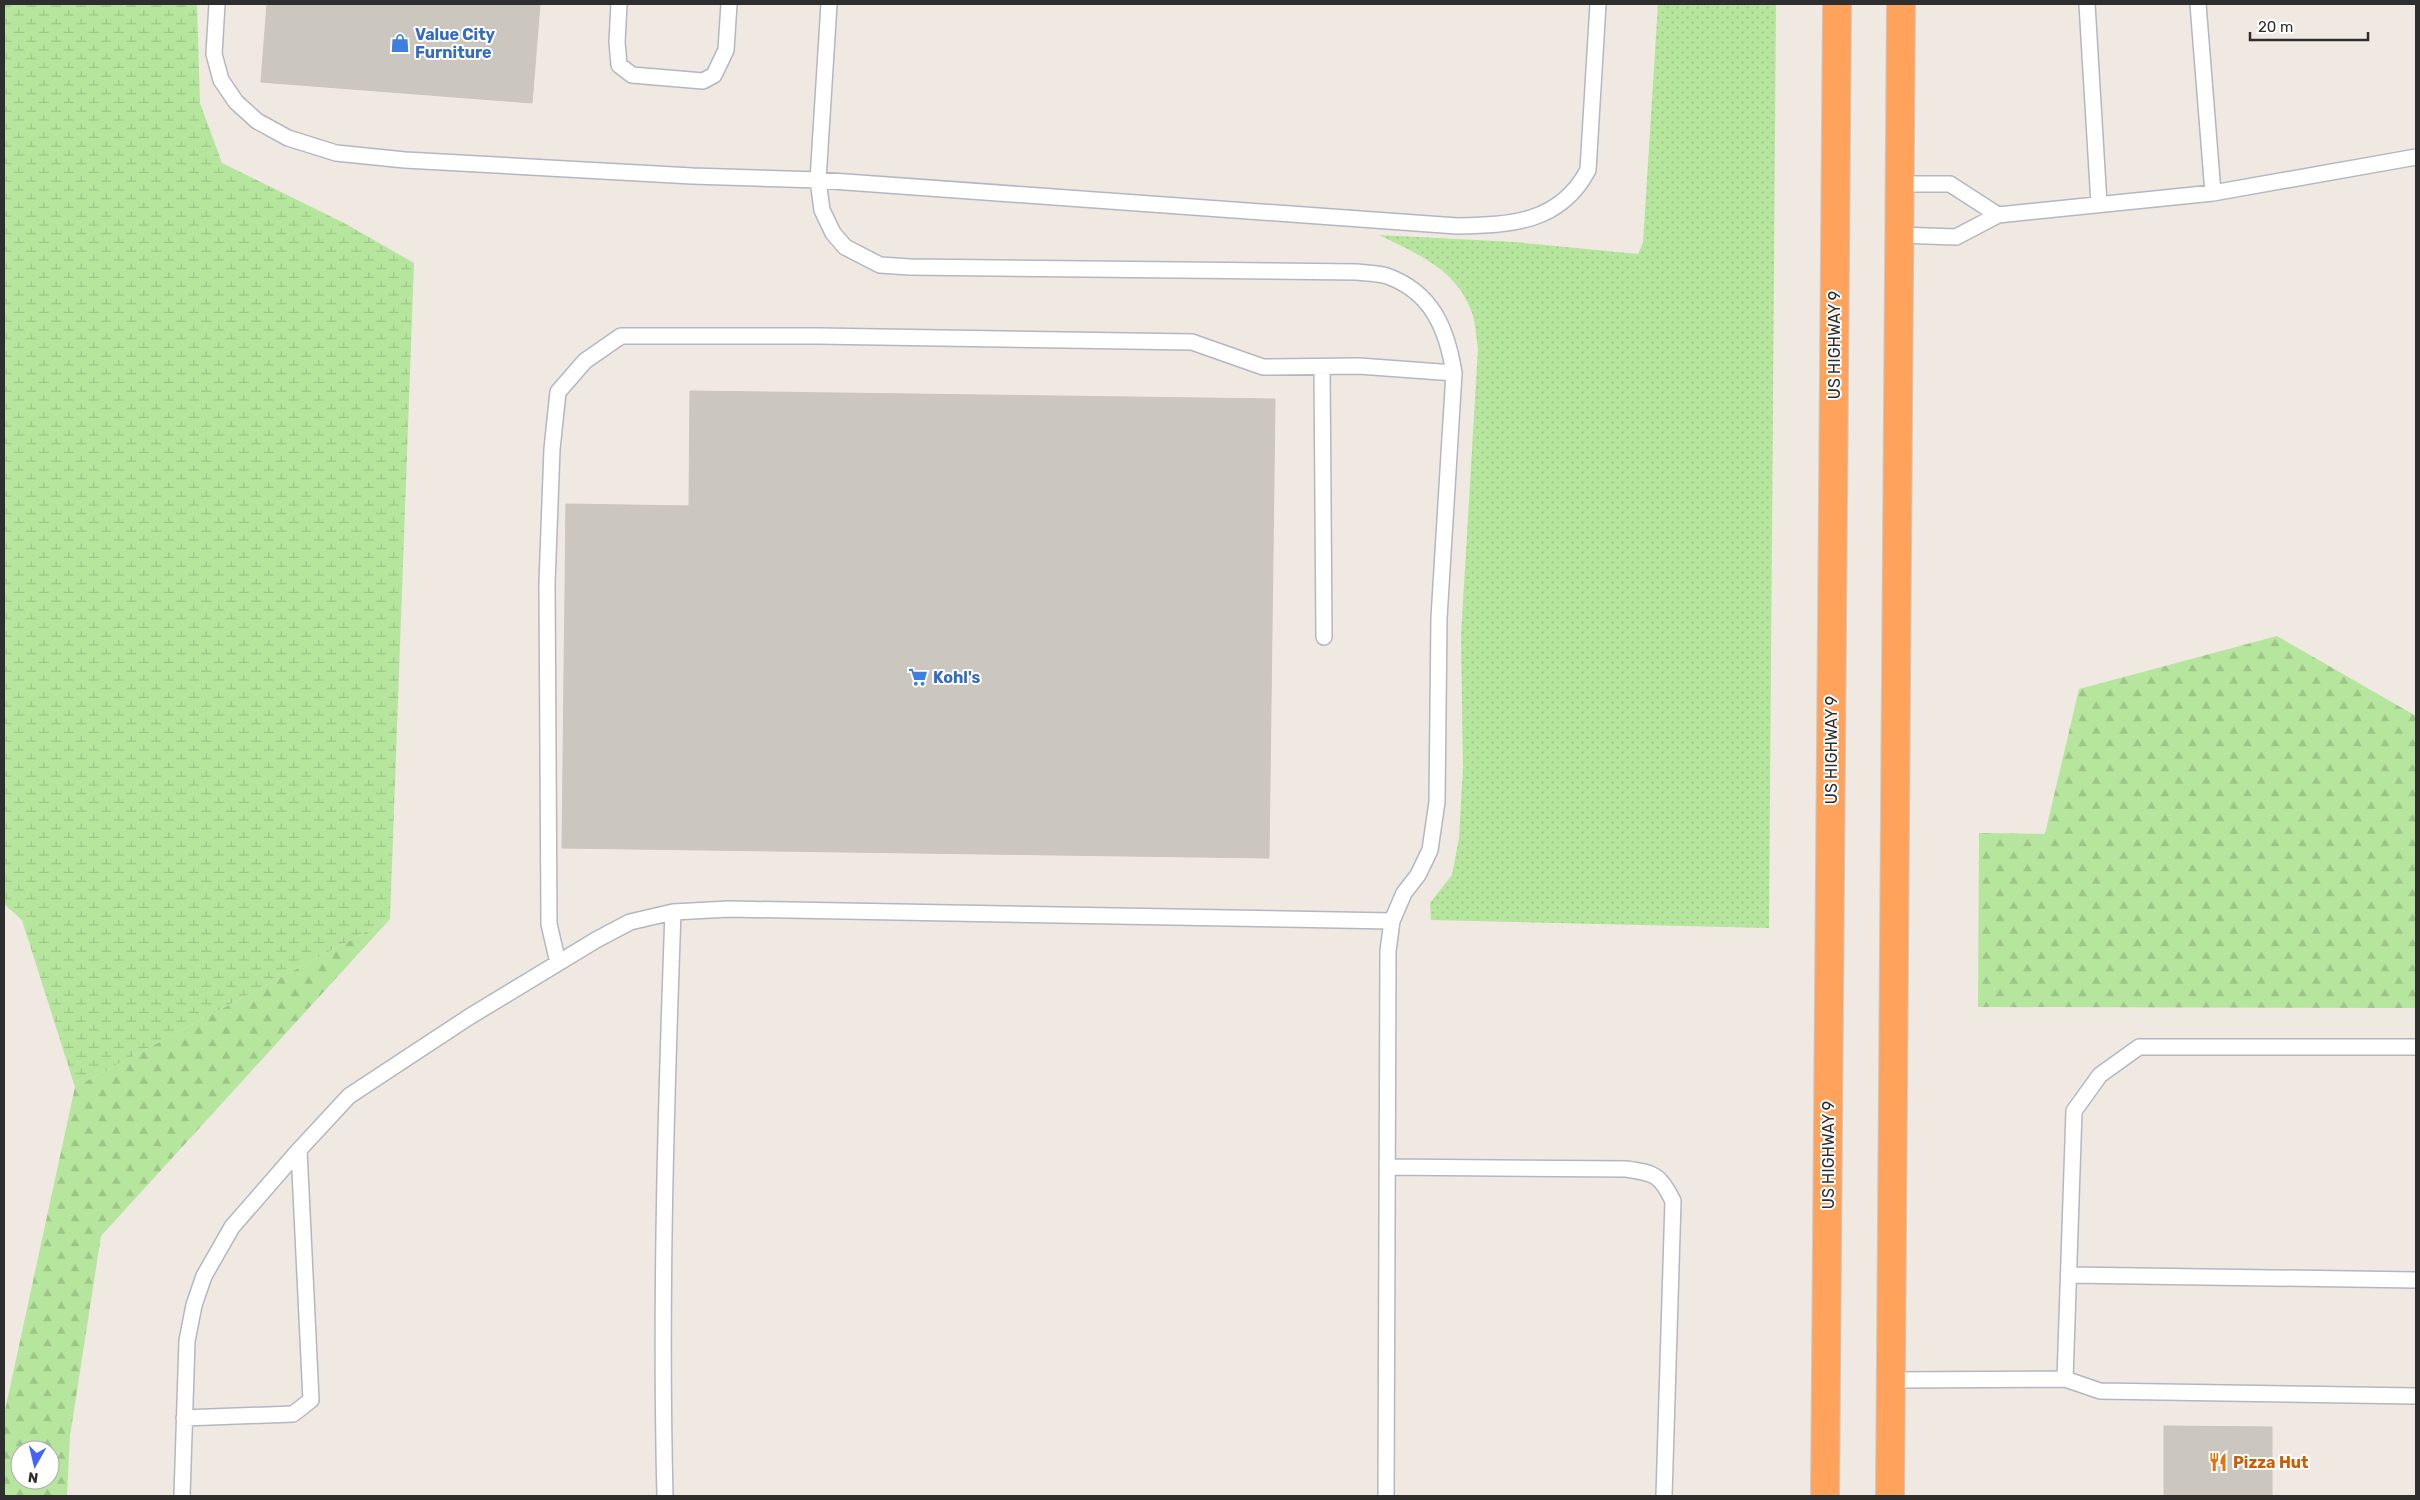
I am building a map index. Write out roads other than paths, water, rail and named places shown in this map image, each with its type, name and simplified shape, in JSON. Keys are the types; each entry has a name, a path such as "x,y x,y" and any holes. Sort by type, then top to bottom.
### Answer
{"highway":[{"name":"US HIGHWAY 9","path":"1825,1496 1837,4"},
{"path":"1890,1496 1899,184 1902,4"}],"lane":[{"path":"217,4 214,54 221,80 236,102 257,121 288,138 336,153 405,160 682,176 818,180 1457,226 1493,226 1528,220 1557,207 1578,189 1588,170 1598,4"},
{"path":"619,4 617,42 620,65 632,76 703,81 714,75 726,50 729,4"},
{"path":"829,4 818,180 822,210 833,233 845,248 880,265 910,267 1356,272 1385,275 1407,286 1429,304 1443,326 1450,348 1454,373 1439,618 1437,802 1430,850 1418,875 1404,893 1392,920 1388,951 1386,1496"},
{"path":"2087,4 2099,204"},
{"path":"2198,4 2213,193"},
{"path":"1899,235 1956,237 1998,215 2213,193 2416,157"},
{"path":"1899,184 1950,184 1998,215"},
{"path":"558,963 549,924 547,583 552,449 558,392 585,361 622,336 818,336 1192,342 1263,367 1359,366 1454,373"},
{"path":"1322,367 1324,637"},
{"path":"182,1496 187,1341 194,1305 204,1276 232,1227 349,1096 558,963 630,922 673,912 729,908 1392,920"},
{"path":"665,1496 664,1348 673,912"},
{"path":"2065,1379 2074,1112 2100,1075 2138,1047 2416,1047"},
{"path":"184,1418 293,1414 311,1400 299,1150"},
{"path":"1387,1167 1626,1169 1650,1173 1664,1183 1673,1200 1664,1496"},
{"path":"2070,1275 2416,1280"},
{"path":"1891,1380 2065,1379 2100,1391 2416,1396"}],"place":[{"name":"Value City Furniture","path":"400,43"},
{"name":"Kohl's","path":"918,677"},
{"name":"Pizza Hut","path":"2218,1462"}]}
